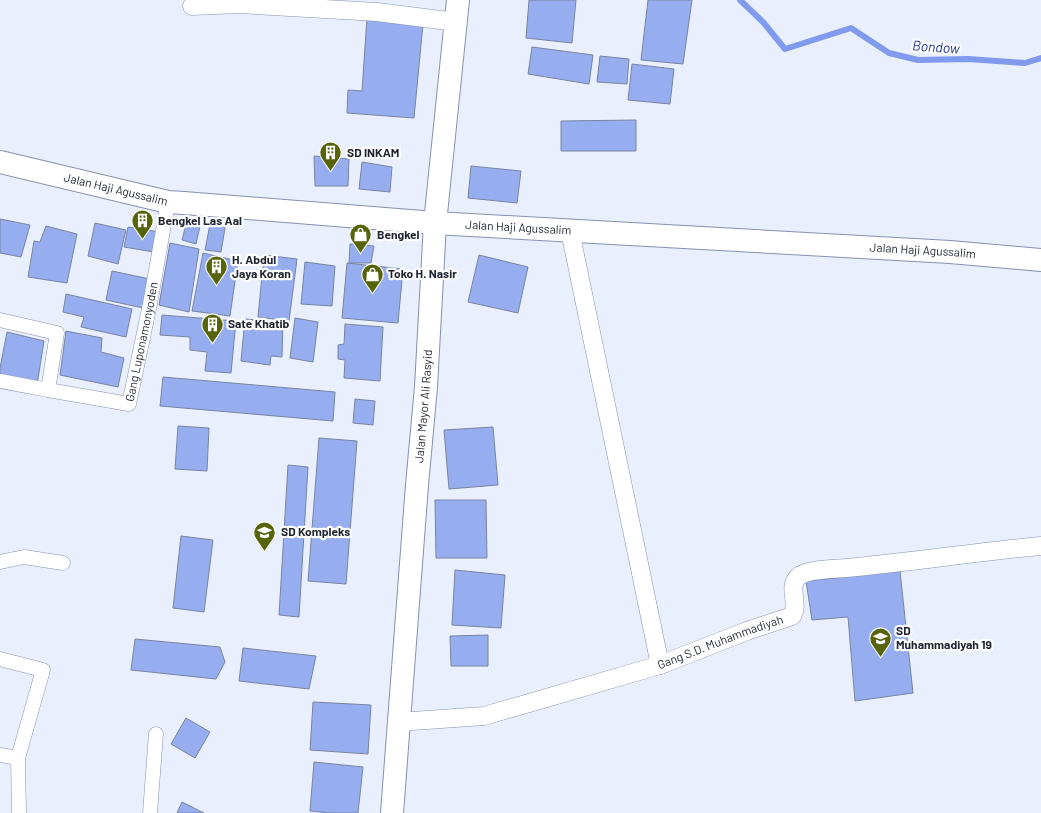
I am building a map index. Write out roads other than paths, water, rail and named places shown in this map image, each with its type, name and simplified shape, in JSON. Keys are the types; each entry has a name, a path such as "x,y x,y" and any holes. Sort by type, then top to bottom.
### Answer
{"street":[{"name":"Jalan Mayor Ali Rasyid","path":"392,813 426,387 435,223 458,0"},
{"path":"192,6 239,4 377,12 456,22"},
{"name":"Jalan Haji Agussalim","path":"0,162 168,202 435,223 950,252 1041,260"},
{"name":"Gang Luponamonyoden","path":"48,390 129,404 150,304 168,202"},
{"path":"570,231 660,665"},
{"path":"0,320 56,333 48,390 0,381"},
{"name":"Gang S.D. Muhammadiyah","path":"398,722 484,716 660,665 747,631 792,616 795,612 796,603 793,587 795,581 799,575 812,571 1041,546"},
{"path":"0,562 24,557 63,564"},
{"path":"0,659 43,670 18,758 19,813"},
{"path":"150,813 156,734"},
{"path":"0,755 18,758"}],"waterway":[{"name":"Bondow","path":"740,0 763,22 785,49 851,28 889,53 918,60 968,59 1025,63 1041,58"}],"place":[{"name":"SD INKAM","path":"331,172"},
{"name":"Bengkel Las Aal","path":"142,240"},
{"name":"Bengkel","path":"361,254"},
{"name":"H. Abdul Jaya Koran","path":"216,286"},
{"name":"Toko H. Nasir","path":"372,293"},
{"name":"Sate Khatib","path":"212,343"},
{"name":"SD Kompleks","path":"265,551"},
{"name":"SD Muhammadiyah 19","path":"880,657"}]}
